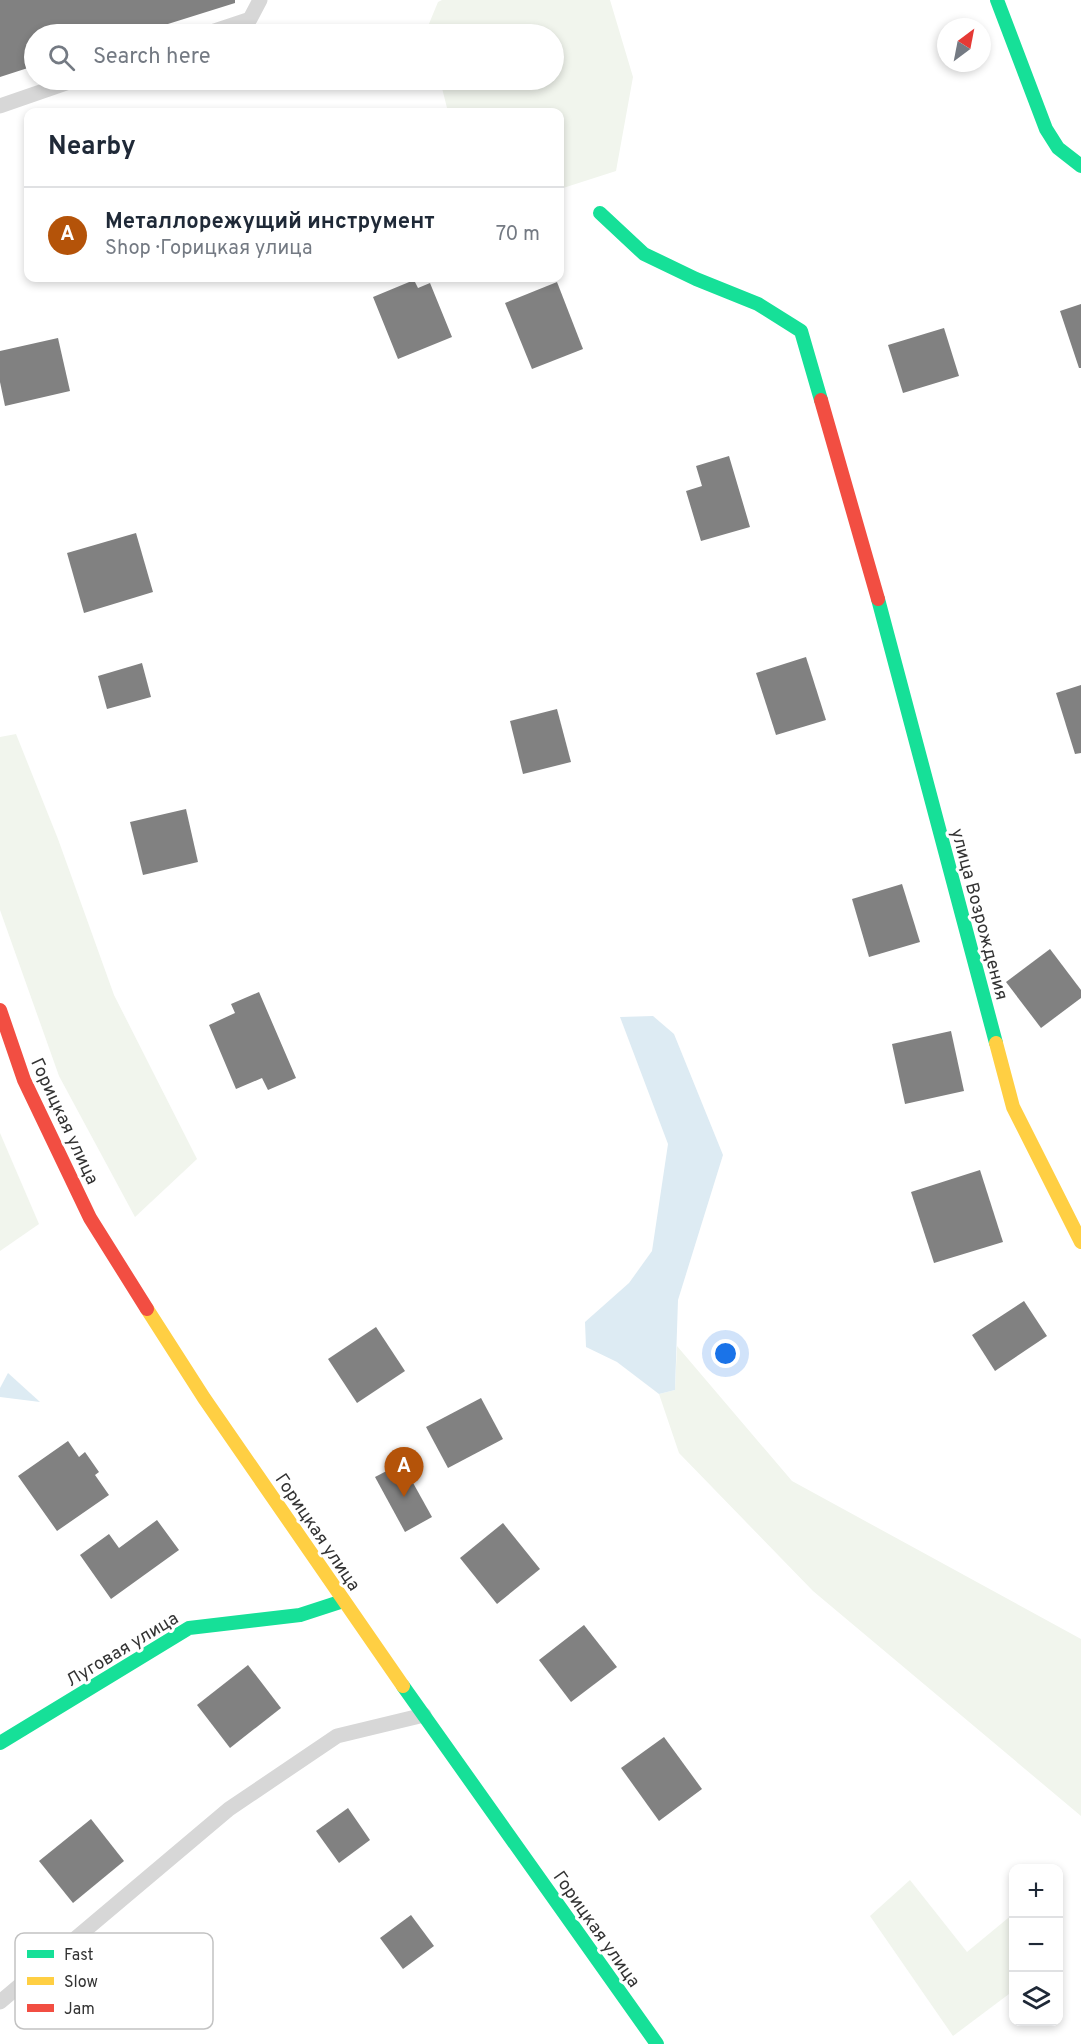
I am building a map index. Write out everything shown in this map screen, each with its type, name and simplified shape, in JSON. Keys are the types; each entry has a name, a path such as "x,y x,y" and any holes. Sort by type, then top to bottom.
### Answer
{"street":[{"path":"997,0 1046,129 1058,148 1081,166"},
{"name":"улица Возрождения","path":"600,213 644,254 696,279 758,304 801,331 874,584 1013,1107 1081,1242"},
{"name":"Горицкая улица","path":"0,1010 24,1080 90,1218 204,1398 343,1601 657,2044"},
{"name":"Луговая улица","path":"0,1743 189,1628 300,1615 343,1601"}],"lane":[{"path":"235,24 250,19 260,0"},
{"path":"0,106 46,90"},
{"path":"82,1933 229,1809 337,1736 424,1715"},
{"path":"0,2002 15,1989"}],"shaded area":[{"path":"442,0 610,0 633,77 616,171 564,188 564,108 447,108 442,90 564,90 564,24 429,24 438,2"},
{"path":"16,734 58,839 114,995 197,1159 135,1217 59,1076 0,910 0,737"},
{"path":"653,1016 674,1034 723,1155 678,1300 675,1390 659,1394 617,1362 586,1347 585,1322 629,1283 652,1251 668,1144 620,1017"},
{"path":"0,1133 39,1224 0,1251"},
{"path":"677,1346 792,1481 1081,1639 1081,1816 813,1591 679,1453 659,1394 675,1390"},
{"path":"8,1373 40,1402 0,1397 0,1388"},
{"path":"910,1880 967,1952 1009,1917 1009,1994 953,2036 870,1916"}],"building":[{"path":"0,0 235,0 235,3 168,24 24,24 24,69 0,77"},
{"path":"409,282 415,282 418,288 430,283 452,337 398,359 373,297"},
{"path":"557,282 583,349 532,369 505,303"},
{"path":"1081,304 1081,368 1079,368 1060,311"},
{"path":"944,328 959,376 903,393 888,345"},
{"path":"58,338 70,391 5,406 0,382 0,351"},
{"path":"729,456 750,527 701,541 686,491 702,486 696,466"},
{"path":"136,533 153,592 84,613 67,553"},
{"path":"806,657 826,720 776,735 756,673"},
{"path":"142,663 151,697 107,709 98,676"},
{"path":"1081,685 1081,753 1075,754 1056,693"},
{"path":"557,709 571,762 523,774 510,721"},
{"path":"186,809 198,862 143,875 130,822"},
{"path":"902,884 920,942 869,957 852,899"},
{"path":"1050,949 1081,990 1081,998 1041,1028 1006,982"},
{"path":"259,992 296,1078 268,1090 262,1078 236,1089 209,1025 235,1013 231,1004"},
{"path":"951,1031 964,1091 905,1104 892,1044"},
{"path":"980,1170 1003,1242 934,1263 911,1192"},
{"path":"1024,1301 1047,1336 995,1371 972,1335"},
{"path":"376,1327 405,1371 357,1403 328,1359"},
{"path":"481,1398 503,1439 448,1468 426,1427"},
{"path":"68,1441 79,1457 85,1452 99,1472 95,1475 109,1495 57,1531 18,1476"},
{"path":"402,1463 432,1517 405,1532 375,1477"},
{"path":"157,1520 179,1550 111,1599 80,1555 109,1534 119,1548"},
{"path":"503,1523 540,1569 497,1604 460,1558"},
{"path":"584,1625 617,1667 571,1702 539,1660"},
{"path":"248,1665 281,1708 230,1748 197,1705"},
{"path":"664,1737 702,1789 659,1821 621,1768"},
{"path":"348,1808 370,1840 339,1863 316,1831"},
{"path":"91,1819 124,1861 73,1903 39,1861"},
{"path":"411,1915 434,1946 403,1969 380,1938"}],"traffic: fast":[{"path":"997,0 1046,129 1058,148 1081,166"},
{"path":"600,213 644,254 696,279 758,304 801,331 821,400"},
{"path":"878,599 996,1043"},
{"path":"0,1743 189,1628 300,1615 343,1601"},
{"path":"403,1686 657,2044"}],"traffic: slow":[{"path":"996,1043 1013,1107 1081,1242"},
{"path":"147,1309 204,1398 403,1686"}],"traffic: jam":[{"path":"821,400 878,599"},
{"path":"0,1010 24,1080 90,1218 147,1309"}],"place":[{"name":"Металлорежущий инструмент","path":"404,1497"}]}
